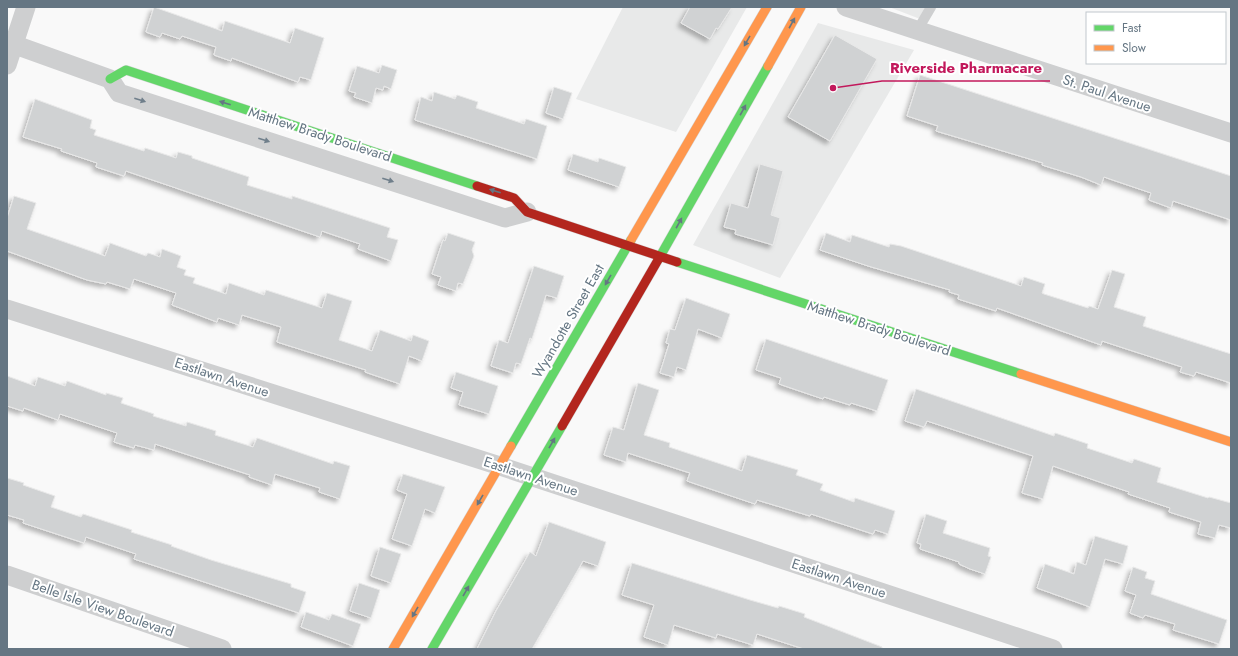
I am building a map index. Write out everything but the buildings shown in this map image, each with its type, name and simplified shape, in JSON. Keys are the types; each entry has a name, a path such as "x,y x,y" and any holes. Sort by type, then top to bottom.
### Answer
{"main road":[{"name":"Wyandotte Street East","path":"393,649 767,7"},
{"path":"432,649 660,257 801,7"},
{"name":"Matthew Brady Boulevard","path":"527,212 660,257 1231,442"}],"street":[{"path":"7,65 10,43 26,7"},
{"name":"St. Paul Avenue","path":"846,7 1231,134"},
{"name":"Matthew Brady Boulevard","path":"10,43 110,79 119,93 505,218 527,212"},
{"name":"Eastlawn Avenue","path":"7,308 500,466 1053,649"},
{"name":"Belle Isle View Boulevard","path":"7,575 222,649"}],"lane":[{"path":"917,31 931,7"}],"shaded area":[{"path":"623,7 747,7 676,132 576,99"},
{"path":"889,7 937,7 928,22"},
{"path":"818,23 914,50 780,278 693,245"}],"traffic: fast":[{"path":"658,260 768,66"},
{"path":"110,79 126,70 477,186"},
{"path":"511,446 631,240"},
{"path":"677,262 1021,374"},
{"path":"432,649 562,426"}],"traffic: slow":[{"path":"631,240 767,7"},
{"path":"768,66 801,7"},
{"path":"1021,374 1231,442"},
{"path":"393,649 511,446"}],"traffic: jam":[{"path":"477,186 514,198 527,212 677,262"},
{"path":"562,426 658,260"}],"place":[{"name":"Riverside Pharmacare","path":"833,88"}]}
